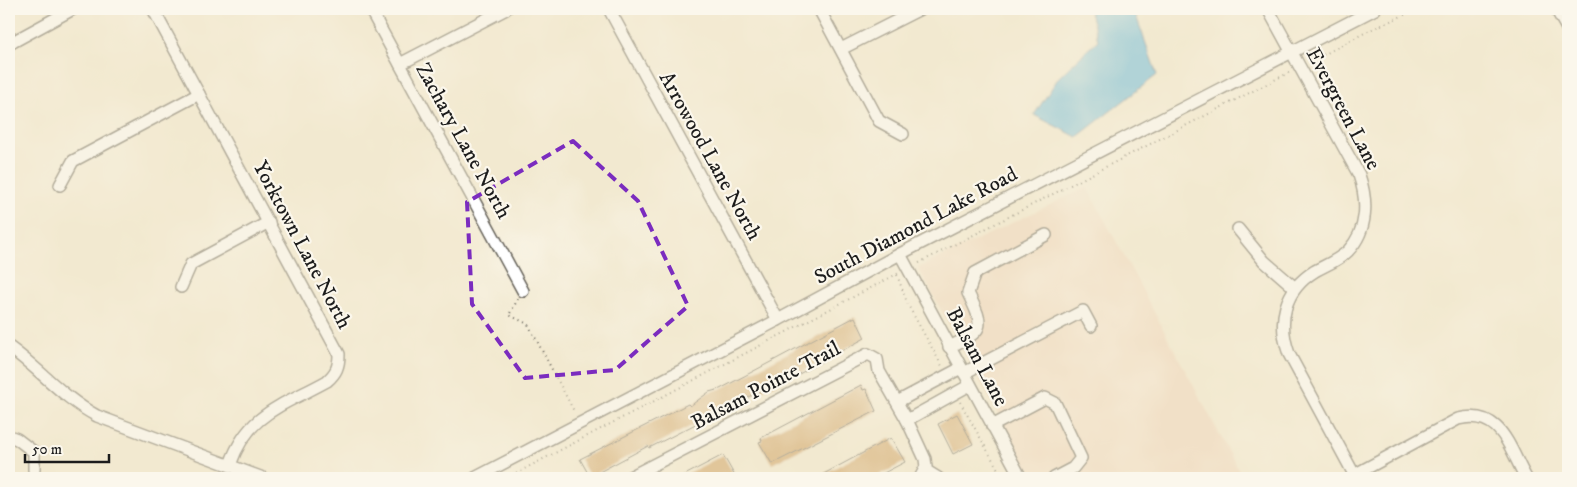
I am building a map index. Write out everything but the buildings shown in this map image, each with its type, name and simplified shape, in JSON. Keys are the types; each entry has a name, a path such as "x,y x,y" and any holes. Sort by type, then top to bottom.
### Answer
{"street":[{"path":"9,44 73,9"},
{"name":"Yorktown Lane North","path":"153,9 336,346 339,364 335,373 327,381 256,420 244,434 230,465"},
{"name":"Zachary Lane North","path":"370,9 523,291"},
{"path":"400,64 506,9"},
{"name":"Arrowood Lane North","path":"609,9 778,320"},
{"path":"819,9 879,121 903,134"},
{"path":"841,49 920,9"},
{"name":"Evergreen Lane","path":"1268,9 1359,175 1365,192 1366,205 1358,237 1348,251 1314,272 1295,288 1285,307 1282,323 1283,339 1289,354 1355,477"},
{"name":"South Diamond Lake Road","path":"475,478 778,320 900,254 1375,9"},
{"path":"1556,9 1568,30"},
{"path":"60,185 74,161 199,94"},
{"path":"181,287 191,264 269,222"},
{"path":"1238,229 1264,261 1295,288"},
{"path":"949,346 971,336 979,327 980,318 968,293 975,272 1046,235"},
{"name":"Balsam Lane","path":"900,254 1021,478"},
{"path":"897,402 1083,311 1091,326"},
{"path":"9,347 75,405 97,416 263,478"},
{"name":"Balsam Pointe Trail","path":"628,478 866,355 873,355 877,359 879,371 907,420 925,458 922,474"},
{"path":"907,420 970,385"},
{"path":"992,426 1044,398 1055,403 1080,458 1073,468 1054,478"},
{"path":"1355,477 1458,419 1476,416 1494,423 1500,430 1526,478"},
{"path":"9,436 17,439 34,452 34,470"},
{"path":"922,474 938,478"}],"path":[{"path":"507,478 1370,30 1418,9"},
{"path":"523,291 509,314 528,324 587,435"}],"highlighted area":[{"path":"573,141 638,201 688,306 615,370 525,378 472,304 467,202"}],"shaded area":[{"path":"1087,187 1243,478 1033,478 918,268"}],"water":[{"path":"1089,9 1134,10 1157,75 1077,137 1034,115 1059,77 1098,40"}]}
